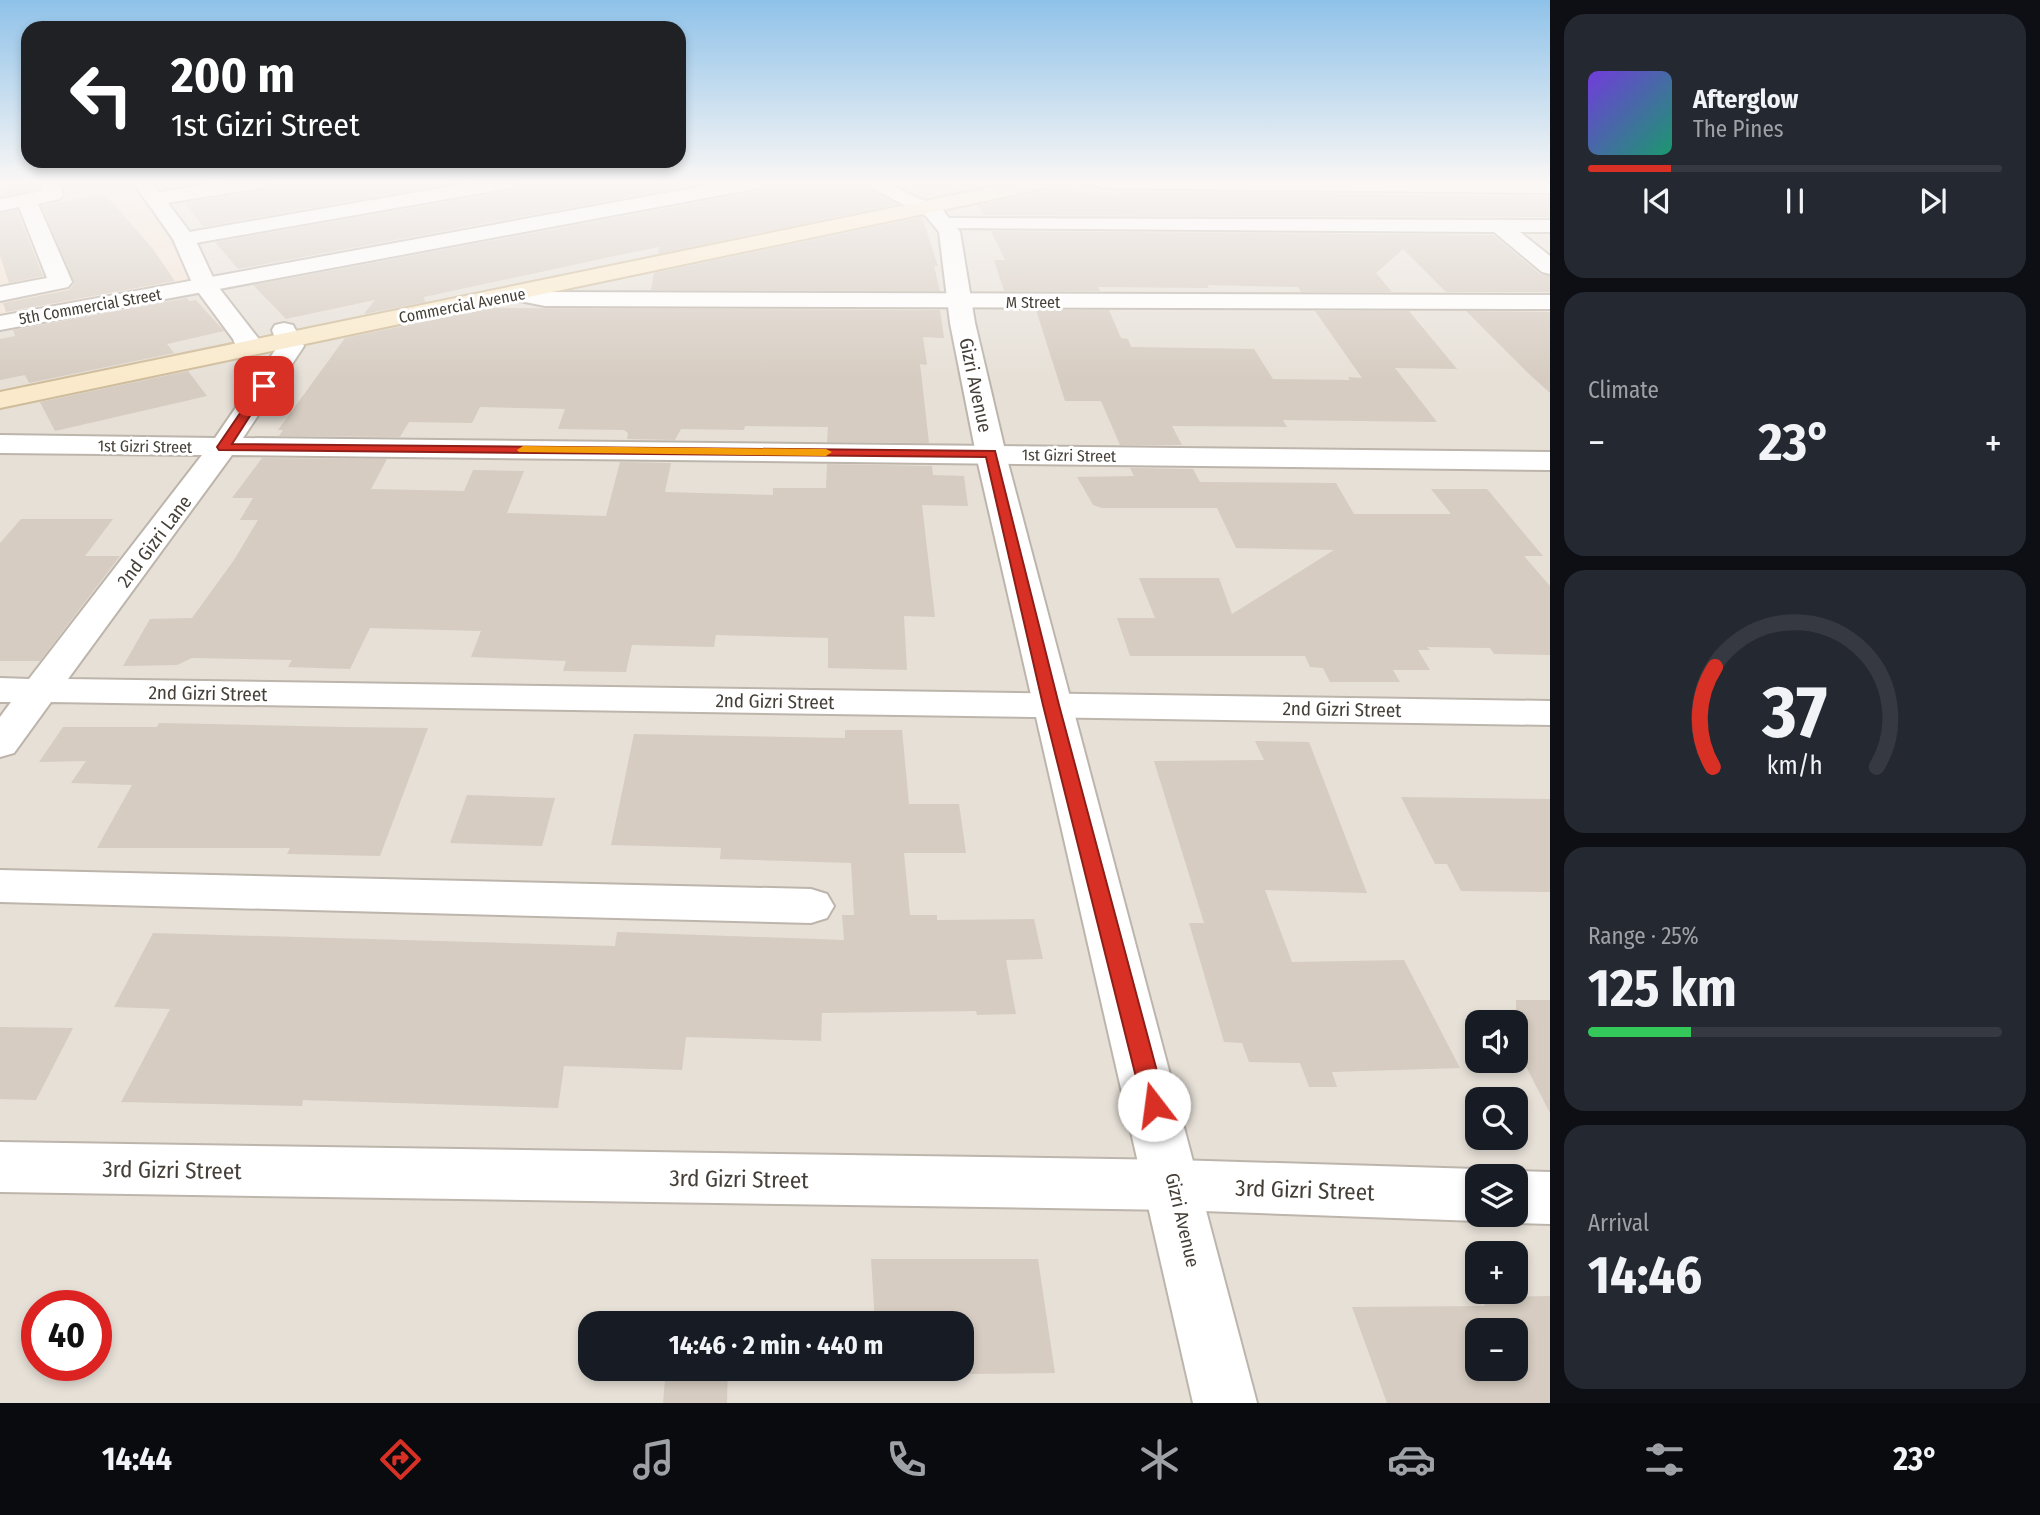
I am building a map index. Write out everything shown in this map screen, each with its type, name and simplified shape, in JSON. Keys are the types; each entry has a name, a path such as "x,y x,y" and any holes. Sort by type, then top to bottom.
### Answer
{"main road":[{"name":"Commercial Avenue","path":"0,388 736,247"},
{"name":"Commercial Avenue","path":"286,335 518,294 745,247"},
{"name":"Commercial Avenue","path":"0,400 246,343"}],"street":[{"path":"0,294 60,282 46,247"},
{"path":"188,247 205,285 246,343"},
{"name":"5th Commercial Street","path":"0,323 407,247"},
{"name":"Gizri Avenue","path":"953,247 958,302 991,454 1051,705 1175,1185 1225,1403"},
{"path":"1526,247 1550,267"},
{"name":"M Street","path":"518,294 545,299 1550,302"},
{"name":"2nd Gizri Lane","path":"0,744 223,447 290,346 286,335"},
{"name":"1st Gizri Street","path":"0,444 1550,461"},
{"name":"2nd Gizri Street","path":"0,690 1550,713"},
{"path":"0,886 811,906"},
{"name":"3rd Gizri Street","path":"0,1167 1175,1185 1465,1195"},
{"path":"1528,1197 1550,1198"}],"shaded area":[{"path":"0,247 1550,247 1550,1403 0,1403"},
{"path":"0,247 174,247 199,285 0,321"}],"building":[{"path":"0,247 32,247 43,276 9,283"},
{"path":"59,247 152,247 175,281 6,312 3,303 69,290 74,284"},
{"path":"220,247 354,247 238,269"},
{"path":"455,247 657,247 424,297 425,302 364,314 375,300 286,319 253,285"},
{"path":"659,247 689,247 658,254"},
{"path":"776,247 932,247 938,266 934,266 940,291 651,290 654,273"},
{"path":"999,247 1508,247 1540,274 1550,276 1550,292 1446,292 1403,249 1376,273 1392,292 1301,292 1298,287 1207,285 1209,288 1098,287 1100,291 1004,291 994,260 1005,260"},
{"path":"187,298 189,301 196,300 224,331 167,344 174,353 29,383 25,375 0,380 0,339 15,336 13,330"},
{"path":"490,308 940,310 944,338 923,337 927,365 920,364 929,443 827,442 828,427 745,426 744,430 681,429 675,440 627,439 628,433 624,430 558,429 565,409 480,407 472,423 409,422 400,437 279,436 283,430 278,430 345,338"},
{"path":"1036,310 1109,310 1121,338 1128,339 1131,347 1254,349 1273,379 1350,380 1348,377 1362,378 1315,311 1409,311 1457,369 1395,368 1437,422 1283,420 1287,427 1172,426 1182,445 1120,445 1101,401 1065,401"},
{"path":"1466,311 1550,312 1550,393 1528,373"},
{"path":"188,371 207,396 55,431 40,402"},
{"path":"262,458 387,459 371,489 464,491 473,470 524,471 507,513 606,516 620,462 671,463 665,492 773,495 773,488 826,488 827,464 932,466 933,475 964,476 968,506 922,505 935,617 904,616 907,670 828,668 828,638 716,635 714,647 632,645 626,672 563,671 566,661 471,657 481,631 370,628 350,669 288,667 292,660 192,658 177,665 123,666 150,619 192,618 234,560 258,520 240,520 253,498 232,498"},
{"path":"1130,468 1193,469 1200,482 1336,483 1354,514 1451,514 1431,489 1487,489 1543,556 1524,556 1550,586 1550,655 1494,654 1490,648 1427,647 1430,650 1418,650 1430,670 1393,670 1400,682 1330,682 1323,668 1310,667 1305,656 1130,656 1117,618 1155,618 1139,578 1219,578 1232,614 1334,550 1236,548 1217,508 1102,508 1093,505 1077,477 1134,476"},
{"path":"21,519 113,519 85,556 120,556 40,661 0,661 0,543"},
{"path":"159,723 428,728 380,856 287,854 290,848 97,848 132,785 71,783 86,761 39,762 63,727 157,727"},
{"path":"845,730 902,730 909,804 959,804 966,853 904,853 910,915 937,915 937,920 1034,919 1043,959 1006,960 1016,1014 977,1015 976,1011 822,1013 821,1041 686,1037 682,1070 564,1066 558,1108 303,1100 302,1106 121,1102 170,1009 114,1007 153,933 615,946 617,932 844,940 842,915 854,915 851,863 720,859 721,848 611,845 634,734 845,738"},
{"path":"1255,741 1309,742 1367,893 1265,890 1292,962 1404,960 1460,1068 1332,1072 1337,1087 1309,1087 1300,1063 1249,1062 1242,1043 1224,1042 1189,923 1204,923 1154,761 1264,760"},
{"path":"467,795 555,798 542,846 450,843"},
{"path":"1401,797 1550,799 1550,892 1461,891 1447,864 1435,864"},
{"path":"1516,1000 1550,1000 1550,1113 1528,1070 1528,1010 1516,1010"},
{"path":"0,1027 73,1028 36,1100 0,1099"},
{"path":"871,1259 1038,1259 1055,1373 974,1374 974,1311 874,1311"},
{"path":"1528,1296 1550,1296 1550,1403 1387,1403 1352,1307 1485,1306 1484,1304 1528,1304"},
{"path":"665,1381 728,1381 727,1403 663,1403"}],"slow traffic":[{"path":"523,450 826,452"}],"route":[{"path":"264,386 223,447 991,454 1051,705 1154,1105"}]}
